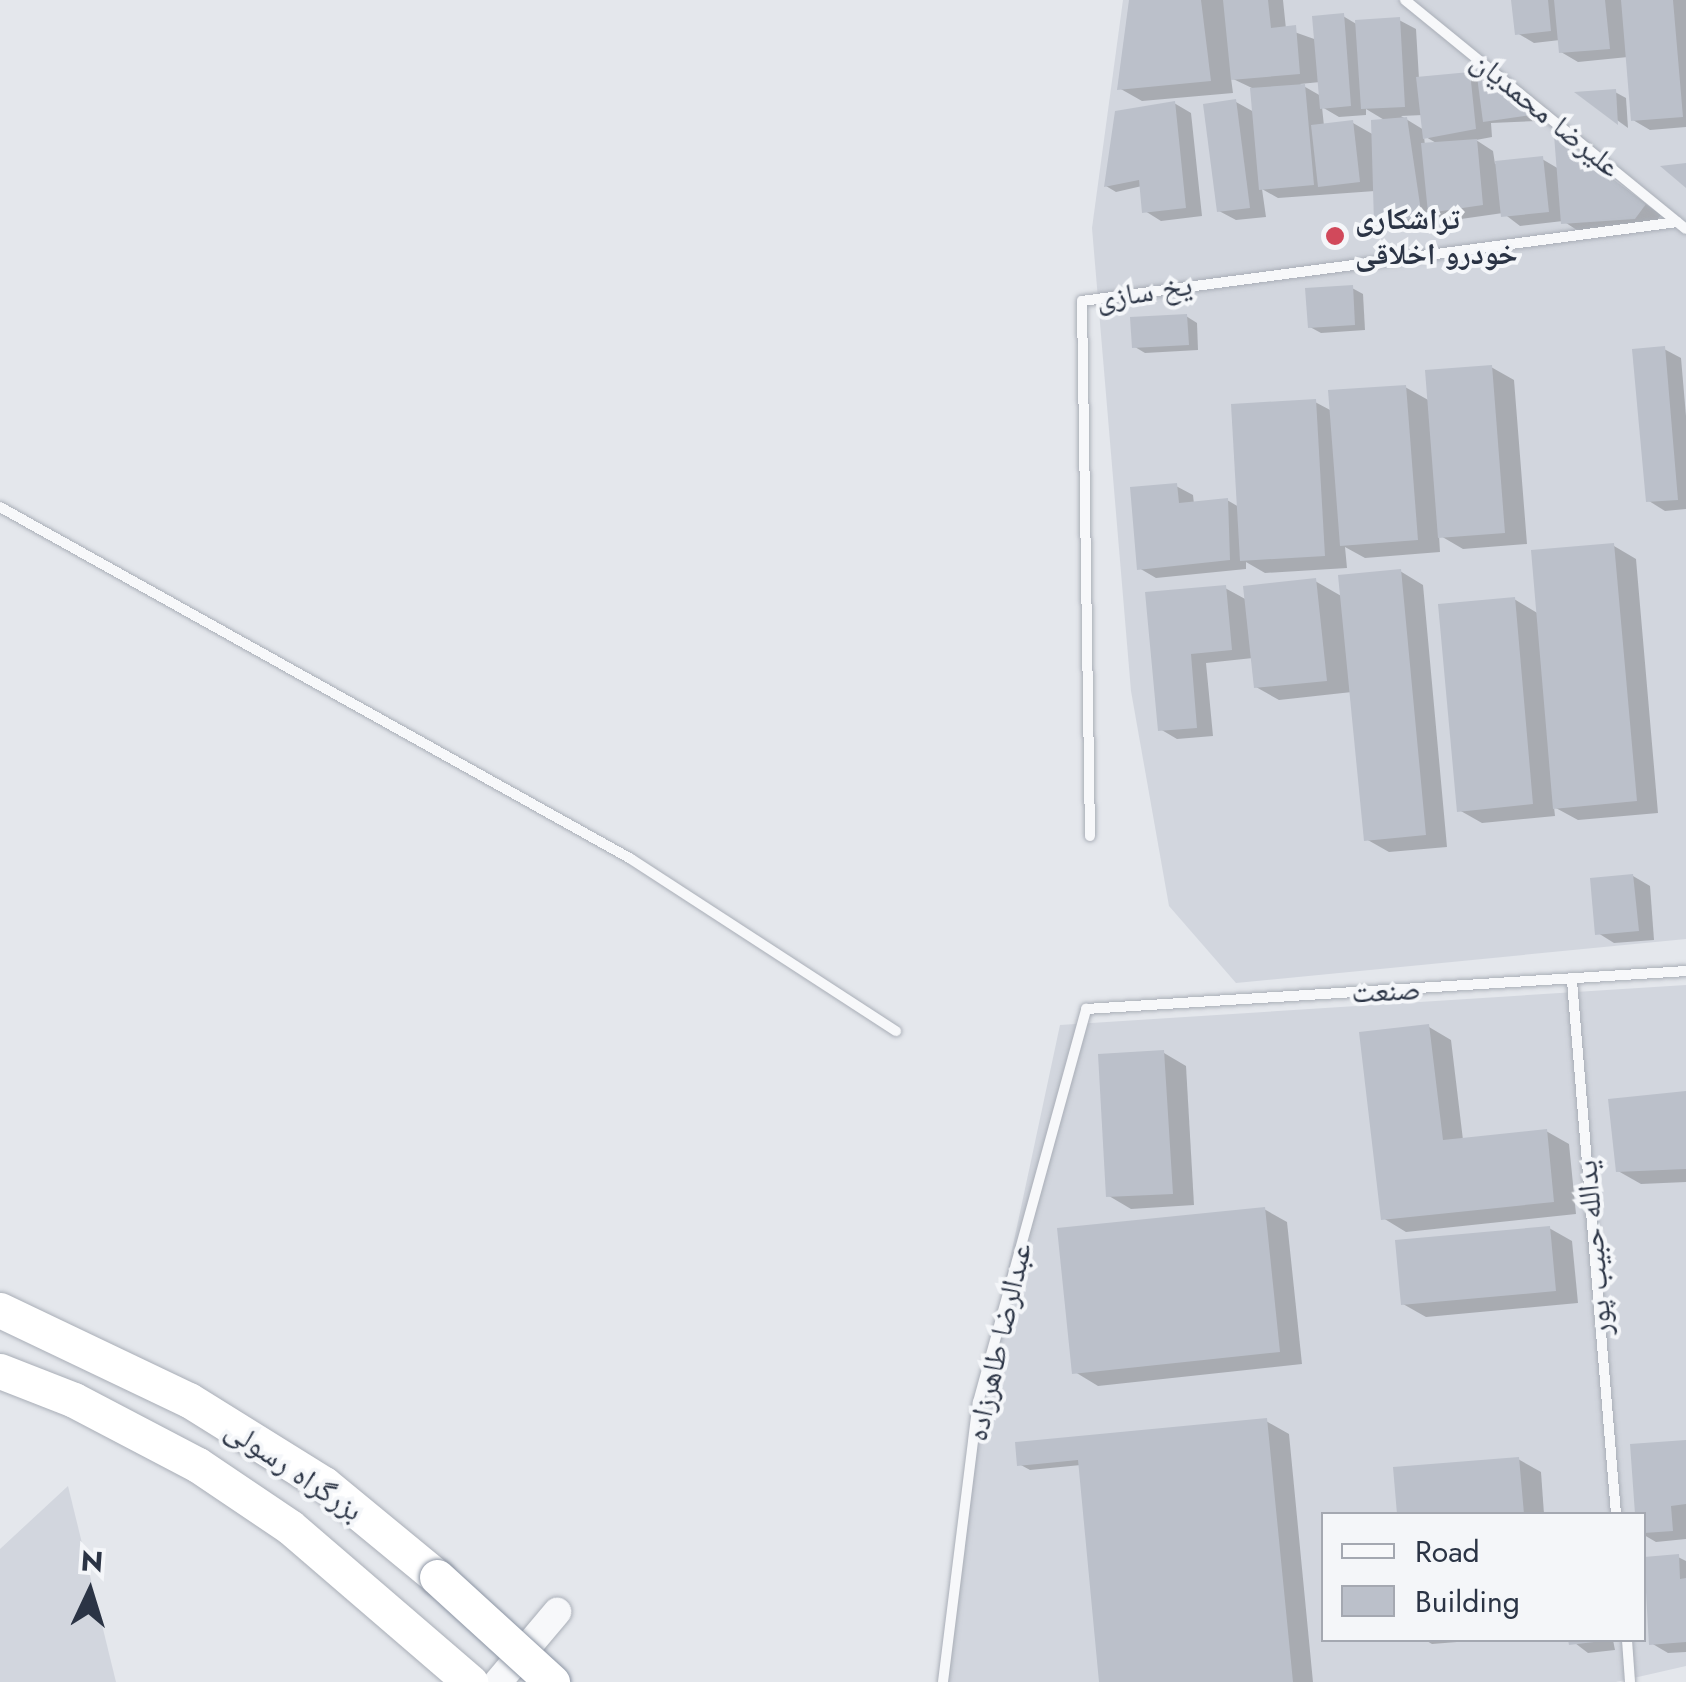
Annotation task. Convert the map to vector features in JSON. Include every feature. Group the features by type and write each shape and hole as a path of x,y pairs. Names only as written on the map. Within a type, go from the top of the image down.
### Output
{"highway":[{"name":"بزرگراه رسولی","path":"0,1310 189,1400 324,1484 437,1577 552,1682"},
{"name":"بزرگراه رسولی","path":"0,1371 198,1465 290,1527 470,1682"}],"street":[{"path":"498,1682 557,1612"}],"lane":[{"name":"علیرضا محمدیان","path":"1405,0 1682,225"},
{"name":"یخ سازی","path":"1090,836 1082,301 1682,225"},
{"path":"0,507 631,860 896,1030"},
{"name":"صنعت","path":"1086,1009 1686,970"},
{"name":"یدالله حبیب پور","path":"1572,980 1616,1512"},
{"name":"عبدالرضا طاهرزاده","path":"943,1682 978,1402 1086,1009"},
{"path":"1627,1642 1630,1682"}],"shaded area":[{"path":"1123,0 1686,0 1686,939 1236,983 1169,906 1131,691 1092,228"},
{"path":"1686,985 1686,1666 1616,1682 944,1682 982,1390 1060,1025"},
{"path":"68,1486 116,1682 0,1682 0,1549"}],"building":[{"path":"1129,0 1201,0 1211,81 1117,90"},
{"path":"1223,0 1268,0 1271,28 1296,25 1300,74 1231,80"},
{"path":"1511,0 1548,0 1551,31 1515,35"},
{"path":"1554,0 1605,0 1610,49 1559,53"},
{"path":"1621,0 1673,0 1683,117 1631,121"},
{"path":"1344,13 1351,106 1320,109 1312,16"},
{"path":"1400,17 1405,107 1361,109 1355,20"},
{"path":"1476,69 1531,115 1483,122"},
{"path":"1470,72 1476,129 1423,139 1416,77"},
{"path":"1305,84 1314,185 1259,190 1250,88"},
{"path":"1616,89 1618,125 1574,92"},
{"path":"1236,99 1250,208 1217,212 1203,104"},
{"path":"1175,101 1186,208 1142,213 1139,180 1104,187 1115,111"},
{"path":"1407,117 1422,218 1374,223 1371,120"},
{"path":"1353,120 1360,182 1318,187 1311,125"},
{"path":"1554,135 1646,204 1635,219 1561,224"},
{"path":"1477,139 1483,205 1428,213 1421,143"},
{"path":"1543,156 1549,212 1501,217 1495,161"},
{"path":"1686,163 1686,188 1660,166"},
{"path":"1353,285 1355,325 1308,328 1305,288"},
{"path":"1187,314 1189,345 1132,348 1130,317"},
{"path":"1665,346 1678,500 1646,502 1632,349"},
{"path":"1492,365 1505,533 1438,538 1425,370"},
{"path":"1406,385 1418,540 1340,546 1328,390"},
{"path":"1316,399 1325,556 1240,561 1231,404"},
{"path":"1177,483 1179,503 1228,498 1230,560 1137,570 1130,487"},
{"path":"1614,543 1637,801 1553,809 1531,550"},
{"path":"1401,569 1426,835 1364,841 1338,575"},
{"path":"1316,578 1327,681 1254,688 1243,586"},
{"path":"1226,585 1232,650 1191,654 1197,728 1158,731 1145,592"},
{"path":"1515,597 1533,804 1457,812 1438,604"},
{"path":"1633,874 1639,931 1595,935 1590,878"},
{"path":"1429,1024 1443,1140 1547,1129 1554,1202 1381,1220 1359,1032"},
{"path":"1164,1050 1173,1194 1106,1197 1098,1054"},
{"path":"1686,1091 1686,1169 1616,1172 1608,1099"},
{"path":"1265,1207 1280,1352 1072,1374 1057,1228"},
{"path":"1550,1226 1556,1291 1401,1305 1395,1240"},
{"path":"1267,1418 1293,1682 1099,1682 1078,1460 1017,1466 1015,1442"},
{"path":"1686,1440 1686,1504 1671,1506 1673,1531 1646,1533 1646,1512 1635,1512 1630,1444"},
{"path":"1519,1457 1524,1512 1397,1512 1393,1467"},
{"path":"1679,1554 1680,1579 1686,1578 1686,1642 1649,1645 1646,1557"}],"place":[{"name":"تراشکاری خودرو اخلاقی","path":"1335,236"}]}
